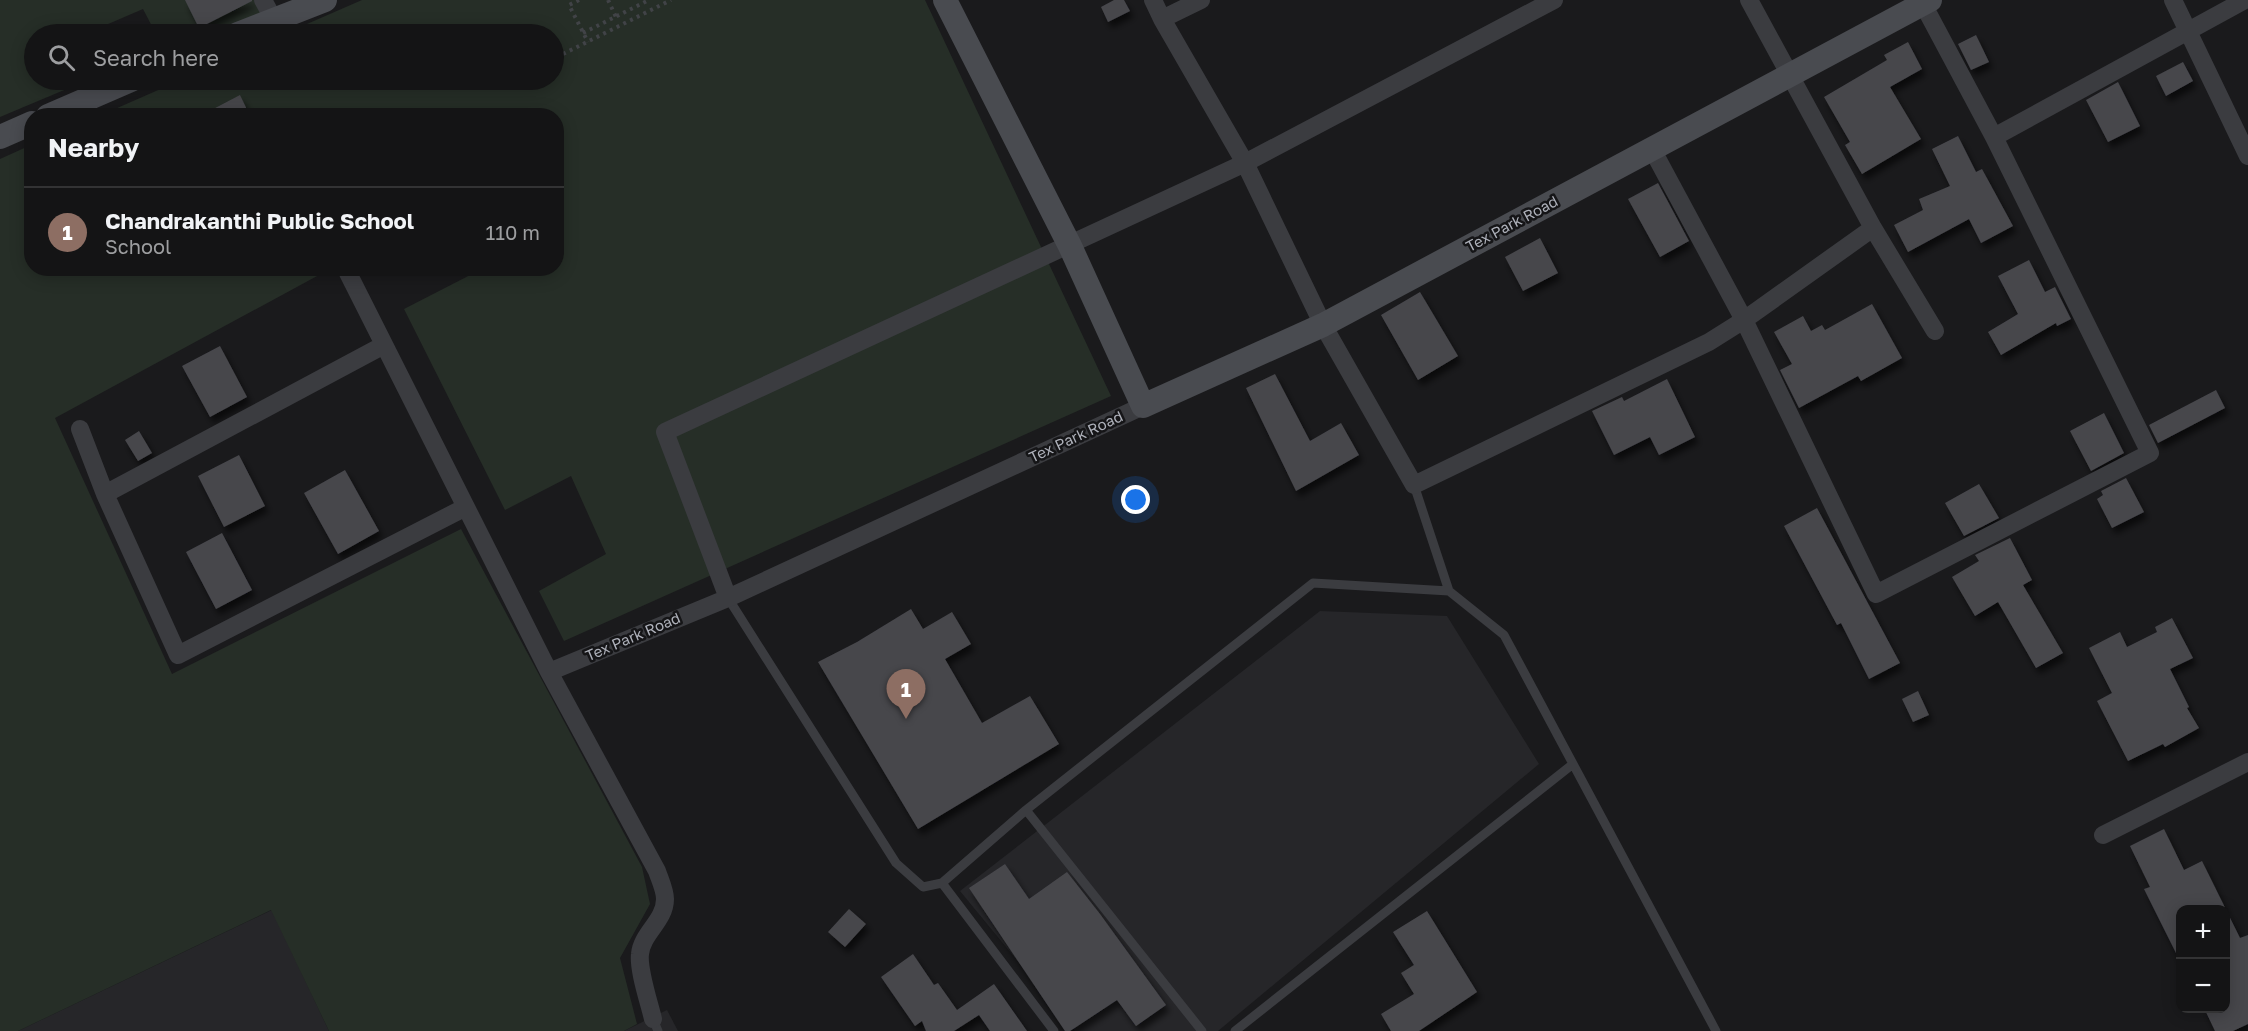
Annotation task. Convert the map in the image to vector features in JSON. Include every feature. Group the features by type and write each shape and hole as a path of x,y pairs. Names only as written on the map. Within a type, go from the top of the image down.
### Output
{"street":[{"path":"250,24 268,10 325,0"},
{"path":"945,0 1070,246 1143,406"},
{"path":"1153,0 1245,163 1323,325 1414,485 1709,342 1744,320 1873,228"},
{"path":"1162,19 1201,0"},
{"path":"728,598 665,432 1245,163 1554,0"},
{"path":"1749,0 1873,228 1935,330"},
{"path":"2173,0 2248,156"},
{"path":"1994,137 2245,0"},
{"path":"1652,149 1744,320 1876,594 2150,453 1927,2"},
{"name":"Tex Park Road","path":"549,672 728,598 1323,325 1927,2"},
{"path":"66,108 108,90"},
{"path":"0,137 24,126"},
{"path":"350,276 549,672 657,871 665,899 663,911 641,945 639,957 656,1025"},
{"path":"105,494 384,345"},
{"path":"80,429 105,494 178,655 466,507"},
{"path":"2103,835 2248,762"}],"lane":[{"path":"1414,485 1449,591 1504,635 1716,1031"},
{"path":"728,598 896,863 923,887 942,882 1026,810 1312,584 1449,591"},
{"path":"1235,1031 1573,764"},
{"path":"1026,810 1202,1031"},
{"path":"942,882 1054,1031"}],"path":[{"path":"579,0 569,5 588,42"},
{"path":"608,0 616,16"},
{"path":"583,33 649,0"},
{"path":"564,54 671,0"}],"shaded area":[{"path":"0,0 254,0 261,13 233,24 151,24 143,9 108,24 24,24 24,90 64,90 0,117"},
{"path":"362,0 925,0 1111,396 564,641 539,591 606,554 571,476 505,510 404,309 468,276 564,276 564,108 117,108 158,90 564,90 564,24 307,24"},
{"path":"24,148 24,276 317,276 55,418 172,674 461,529 642,867 650,904 620,958 637,1024 624,1031 329,1031 271,910 18,1031 0,1031 0,159"},
{"path":"1320,611 1447,616 1539,764 1218,1031 1075,1031 960,891"},
{"path":"272,910 329,1031 18,1031"},
{"path":"667,1010 678,1031 624,1031"}],"building":[{"path":"185,0 252,0 207,24 197,24"},
{"path":"1114,0 1124,0 1130,11 1108,22 1101,7"},
{"path":"1976,35 1989,62 1971,70 1958,44"},
{"path":"1908,42 1922,69 1890,87 1921,139 1862,174 1845,145 1850,142 1824,97 1887,60 1884,55"},
{"path":"2183,62 2193,81 2166,96 2156,76"},
{"path":"2118,82 2140,126 2108,142 2086,100"},
{"path":"240,95 246,108 215,108"},
{"path":"1958,136 1976,172 1982,169 2013,226 1981,243 1969,219 1908,252 1894,225 1923,210 1919,199 1950,186 1932,149"},
{"path":"1658,183 1689,241 1660,257 1628,199"},
{"path":"1540,238 1558,273 1523,291 1505,257"},
{"path":"2029,260 2045,292 2055,287 2071,319 2057,326 2056,323 2001,355 1988,332 2018,314 1998,276"},
{"path":"1420,292 1458,356 1418,380 1381,315"},
{"path":"1872,304 1902,358 1861,381 1858,376 1799,408 1780,370 1792,364 1774,332 1803,316 1811,331 1822,325 1825,330"},
{"path":"220,346 247,397 210,417 182,366"},
{"path":"1275,374 1310,441 1341,423 1359,455 1296,491 1246,388"},
{"path":"1667,379 1695,437 1659,455 1650,437 1614,455 1592,411 1622,397 1624,401"},
{"path":"2216,390 2225,408 2158,443 2149,425"},
{"path":"2104,413 2124,453 2091,471 2070,431"},
{"path":"139,431 152,453 138,461 125,440"},
{"path":"239,455 265,506 224,527 198,476"},
{"path":"345,470 379,531 338,554 304,493"},
{"path":"2126,478 2144,512 2112,528 2097,499 2103,495 2101,491"},
{"path":"1979,484 1999,518 1964,536 1945,503"},
{"path":"1817,508 1900,663 1869,679 1841,623 1837,625 1784,526"},
{"path":"222,533 252,590 216,609 186,552"},
{"path":"2010,538 2032,580 2023,585 2063,653 2036,668 1998,602 1975,616 1952,577 1979,561 1975,555"},
{"path":"911,609 923,629 952,612 971,644 945,659 982,723 1030,696 1059,744 918,829 818,662 857,642"},
{"path":"2172,618 2193,658 2170,669 2189,707 2187,708 2199,728 2165,747 2163,744 2128,761 2097,701 2112,693 2089,648 2120,632 2127,647 2157,632 2155,627"},
{"path":"1918,691 1929,715 1913,722 1902,699"},
{"path":"2164,829 2184,870 2202,861 2224,905 2176,905 2176,953 2144,889 2150,887 2130,846"},
{"path":"1005,864 1029,899 1067,872 1166,1005 1136,1026 1117,1000 1070,1031 1065,1031 969,888"},
{"path":"849,909 866,924 845,947 828,932"},
{"path":"1427,911 1477,992 1419,1031 1391,1031 1381,1014 1414,994 1401,973 1414,965 1393,932"},
{"path":"2230,918 2240,938 2248,935 2248,1024 2233,1031 2215,1031 2206,1013 2230,1013"},
{"path":"913,954 934,985 938,983 957,1010 994,984 1027,1031 990,1031 979,1015 954,1031 926,1031 922,1021 915,1026 881,977"}],"place":[{"name":"Chandrakanthi Public School","path":"906,719"}]}
